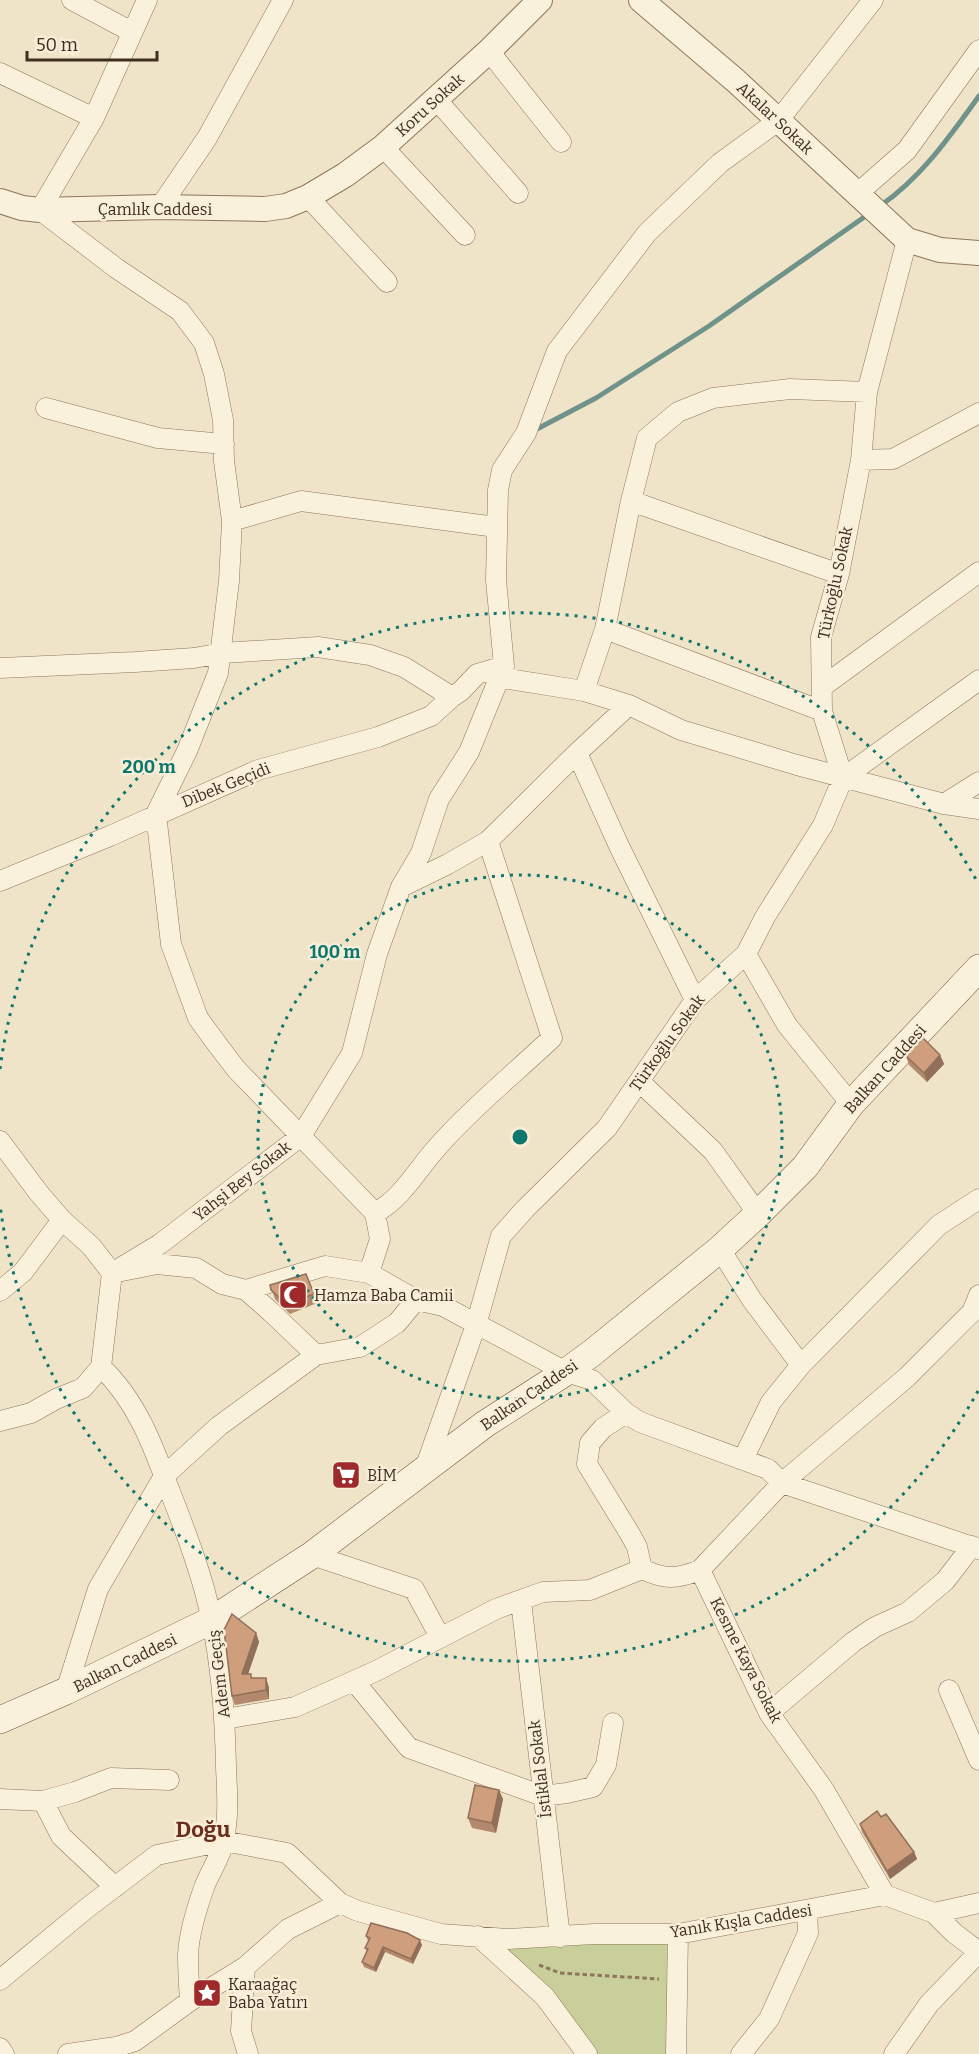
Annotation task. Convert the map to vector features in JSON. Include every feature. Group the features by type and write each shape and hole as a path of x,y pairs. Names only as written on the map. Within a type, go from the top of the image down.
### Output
{"main road":[{"name":"Balkan Caddesi","path":"0,1720 66,1691 212,1620 312,1555 485,1424 566,1372 720,1249 758,1214 805,1167 851,1104 979,968"}],"street":[{"path":"72,0 132,32"},
{"path":"147,0 94,118 40,210 116,268 180,311 204,343 219,396 232,521 229,581 218,673 187,751 156,814 171,944 198,1018 236,1070 375,1213 380,1239 369,1273"},
{"path":"160,207 207,138 283,0"},
{"name":"Koru Sokak","path":"308,197 383,147 489,51 540,0"},
{"name":"Akalar Sokak","path":"641,0 727,74 907,240"},
{"path":"873,0 778,121 720,163 647,233 557,351 526,433 502,470 498,490 496,580 504,666 502,678 584,691 628,705 681,730 843,778 944,804 979,809"},
{"path":"859,196 907,150 979,50"},
{"path":"489,51 561,142"},
{"path":"0,73 94,118"},
{"path":"436,99 518,194"},
{"path":"383,147 465,235"},
{"path":"308,197 387,282"},
{"name":"Çamlık Caddesi","path":"1,206 40,210 160,207 265,209 286,206 308,197"},
{"path":"907,240 940,250 979,253"},
{"name":"Türkoğlu Sokak","path":"424,1471 476,1325 501,1236 607,1128 695,1000 746,954 765,917 823,825 843,778 822,711 821,637 839,574 861,460 867,392 907,240"},
{"path":"584,691 605,629 631,501 647,438 678,412 713,398 790,389 867,392"},
{"path":"46,408 158,438 224,444"},
{"path":"861,460 893,459 979,413"},
{"path":"232,521 301,501 496,527"},
{"path":"631,501 839,574"},
{"path":"822,687 979,572"},
{"path":"605,629 822,711"},
{"path":"0,668 135,662 194,658 222,653 318,647 370,655 404,667 452,697"},
{"name":"Dibek Geçidi","path":"0,881 31,870 258,770 378,737 431,716 477,674 504,666"},
{"name":"Yahşi Bey Sokak","path":"112,1273 160,1244 301,1136 352,1053 377,954 401,887 421,853 439,799 469,752 504,666"},
{"path":"843,778 979,680"},
{"path":"401,887 488,841 628,705"},
{"path":"577,753 619,846 695,1000"},
{"path":"944,804 979,782"},
{"path":"375,1213 406,1188 440,1143 552,1038 488,841"},
{"path":"746,954 787,1025 851,1104"},
{"path":"640,1082 713,1151 758,1214"},
{"path":"0,1141 38,1192 62,1220 91,1246 112,1273 101,1367 83,1388 31,1413 0,1420"},
{"path":"743,1459 771,1402 801,1365 939,1226 979,1199"},
{"path":"0,1291 23,1272 62,1220"},
{"path":"720,1249 752,1300 801,1365"},
{"path":"112,1273 157,1264 196,1268 222,1284 246,1290 315,1355"},
{"path":"246,1290 325,1266 369,1273 416,1300 443,1306 566,1372 592,1380 626,1413 640,1422 768,1469 782,1483 975,1548 945,1581 908,1612 875,1627 853,1642 769,1713"},
{"path":"225,1719 295,1707 354,1681 496,1609 543,1592 590,1590 642,1569 659,1577 682,1577 700,1570 782,1483 907,1377 972,1312 979,1295"},
{"path":"66,1691 98,1589 164,1476 219,1426 315,1355 360,1347 398,1323 416,1300"},
{"name":"Adem Geçiş","path":"101,1367 113,1378 141,1421 181,1519 212,1620 225,1719 227,1810 224,1841 205,1885 194,1919 188,1954 190,2001"},
{"path":"626,1413 603,1428 590,1443 587,1464 637,1547 642,1569"},
{"path":"312,1555 414,1589 440,1637"},
{"name":"Kesme Kaya Sokak","path":"700,1570 769,1713 825,1790 885,1895"},
{"name":"İstiklal Sokak","path":"521,1600 560,1937"},
{"path":"354,1681 409,1748 543,1796 593,1787 606,1765 614,1723"},
{"path":"949,1690 979,1760"},
{"path":"0,1799 43,1801 111,1778 169,1780"},
{"path":"43,1801 61,1836 115,1887"},
{"path":"0,1980 157,1855 224,1841 287,1853 340,1903 288,1929 245,1967 190,2001 133,2048 116,2047 68,2054"},
{"path":"885,1895 934,1913 954,1933 979,1952 929,2004 894,2054"},
{"name":"Yanık Kışla Caddesi","path":"340,1903 358,1911 441,1934 507,1939 594,1934 678,1934 885,1895"},
{"path":"934,1913 979,1903"},
{"path":"741,2054 769,2019 808,1933 807,1911"},
{"path":"676,2054 678,1934"},
{"path":"478,1936 545,1997 587,2054"},
{"path":"245,1967 241,2031 248,2054"},
{"path":"0,2048 4,2054"}],"path":[{"path":"530,1962 560,1973 667,1980"}],"green space":[{"path":"667,1933 667,2054 596,2054 509,1957 507,1939"}],"building":[{"path":"923,1038 940,1055 924,1073 906,1056"},
{"name":"Hamza Baba Camii","path":"306,1274 314,1294 287,1304 271,1290 270,1285"},
{"path":"232,1614 256,1633 242,1674 251,1674 251,1678 266,1678 266,1690 232,1696 224,1630"},
{"path":"475,1785 499,1790 492,1823 468,1818"},
{"path":"877,1811 881,1817 886,1814 914,1852 887,1871 860,1824"},
{"path":"371,1923 407,1933 420,1940 411,1959 383,1947 374,1968 362,1962 368,1949 365,1948 370,1938 366,1936"}],"waterway":[{"path":"880,206 922,169 979,96"},
{"path":"537,429 596,398 709,326 870,213"}],"place":[{"name":"Hamza Baba Camii","path":"293,1295"},
{"name":"BİM","path":"346,1475"},
{"name":"Karaağaç Baba Yatırı","path":"207,1993"}],"district":[{"name":"Doğu","path":"203,1829"}]}
